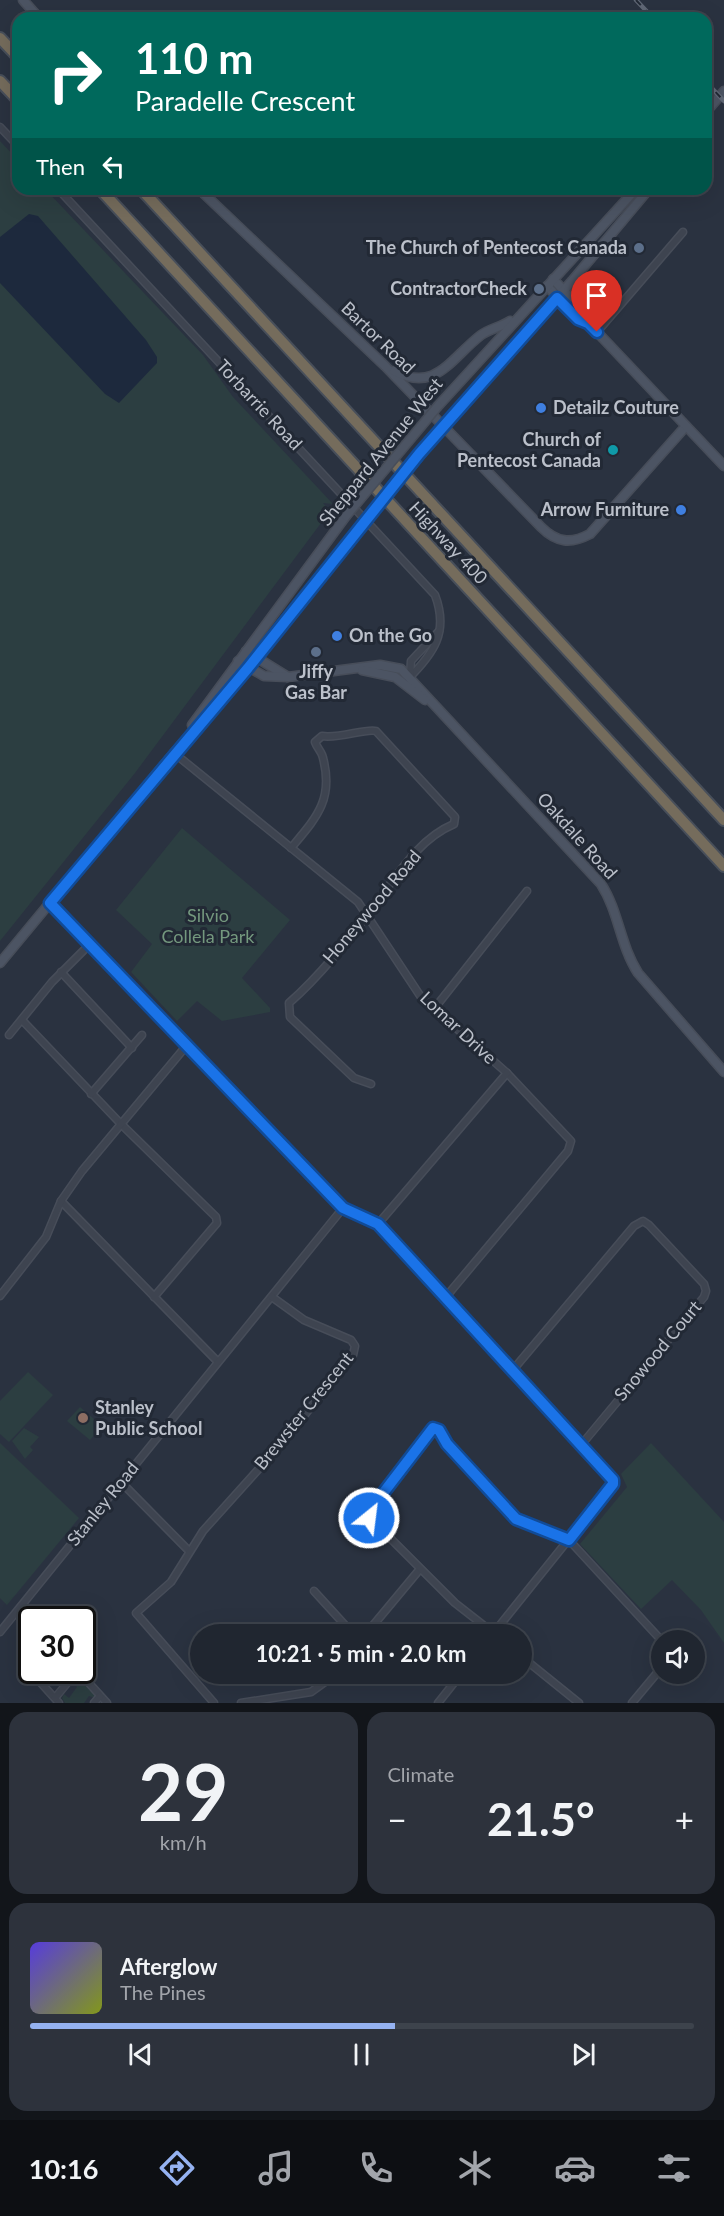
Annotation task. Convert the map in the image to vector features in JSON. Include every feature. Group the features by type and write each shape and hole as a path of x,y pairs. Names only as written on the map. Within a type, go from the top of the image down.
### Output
{"highway":[{"path":"0,38 12,51"},
{"path":"0,81 12,94"},
{"name":"Highway 400","path":"106,195 724,866"},
{"name":"Highway 400","path":"147,195 724,820"}],"main road":[{"path":"23,0 34,12"},
{"path":"712,105 724,91"},
{"name":"Bartor Road","path":"205,195 386,366 541,528 557,539 567,542 578,541 598,527 686,426"},
{"name":"Sheppard Avenue West","path":"174,753 238,661 346,516 438,406 631,195"},
{"name":"Sheppard Avenue West","path":"0,963 174,753 258,656 450,418 565,289 644,195"},
{"path":"550,283 565,289 584,312 588,323"},
{"path":"550,283 557,298 578,319 588,323 597,332 724,466"},
{"path":"386,366 405,376 427,379 482,334 518,316"},
{"path":"246,651 258,656 288,677"},
{"name":"Oakdale Road","path":"238,661 264,676 288,677 356,668 407,680 601,884 612,904 627,956 638,974 724,1072"}],"street":[{"path":"0,127 12,140"},
{"name":"Torbarrie Road","path":"64,195 435,595 442,612 440,629"},
{"path":"597,332 670,244 683,232"},
{"path":"407,680 435,648 440,629"},
{"path":"407,680 411,661 440,629"},
{"name":"Honeywood Road","path":"291,848 319,815 323,806 326,772 316,740 322,736 331,738 360,734 371,729 376,730 455,817 454,825 440,831 411,856 366,916 300,994 289,1003 290,1017 354,1078 371,1084"},
{"name":"Lomar Drive","path":"174,753 358,902 422,997 507,1073 567,1135 571,1145 445,1298"},
{"path":"434,1009 527,891"},
{"path":"50,903 343,1208 378,1224 613,1480 613,1484 502,1624"},
{"path":"9,1035 61,972 89,945"},
{"path":"61,972 132,1048"},
{"path":"22,1020 91,1094 216,1217 217,1222 211,1230 154,1297"},
{"path":"91,1094 142,1035"},
{"path":"0,1296 46,1237 61,1201 120,1123 187,1045"},
{"path":"378,1224 507,1073"},
{"path":"61,1201 217,1361"},
{"name":"Stanley Road","path":"0,1632 343,1208"},
{"name":"Snowood Court","path":"512,1371 634,1226 643,1221 649,1225 704,1284 706,1291 704,1297 582,1444"},
{"name":"Brewster Crescent","path":"189,1551 353,1355 355,1346 351,1340 304,1320 272,1297"},
{"path":"481,1624 455,1603 368,1514 433,1428 439,1430 447,1444 516,1519 569,1540 652,1630"},
{"path":"121,1482 189,1551 171,1582 136,1613 214,1703"},
{"path":"374,1624 420,1569"},
{"path":"314,1591 344,1624"},
{"path":"532,1664 579,1703"},
{"path":"632,1703 651,1680"},
{"path":"42,1684 57,1701 68,1684"},
{"path":"89,1684 107,1703"},
{"path":"241,1703 311,1692 325,1684"},
{"path":"438,1703 453,1684"},
{"path":"94,1703 100,1695"}],"green space":[{"path":"0,141 12,154 12,195 51,195 203,355 233,397 333,504 323,503 330,511 135,773 0,941"},
{"name":"Silvio Collela Park","path":"182,828 290,920 242,978 270,1008 270,1012 222,1021 197,1001 177,1021 131,972 152,944 116,910"},
{"path":"28,1372 53,1395 9,1442 0,1434 0,1401"},
{"path":"80,1407 102,1426 90,1440 67,1421"},
{"path":"24,1428 39,1437 30,1447 33,1450 25,1459 12,1441"},
{"path":"0,1443 79,1518 7,1605 0,1598"},
{"path":"651,1443 724,1522 724,1643 701,1610 672,1580 641,1609 580,1544 627,1487 621,1474"},
{"path":"74,1684 83,1684 95,1698 89,1696 84,1703 65,1703 62,1698 64,1694 69,1698 77,1687"}],"water":[{"path":"29,214 38,216 146,340 157,357 157,363 119,403 105,394 0,283 0,237"}],"railway":[{"path":"636,0 647,12"},
{"path":"712,88 724,101"}],"place":[{"name":"The Church of Pentecost Canada","path":"639,248"},
{"name":"ContractorCheck","path":"539,289"},
{"name":"Detailz Couture","path":"541,408"},
{"name":"Church of Pentecost Canada","path":"613,450"},
{"name":"Arrow Furniture","path":"681,510"},
{"name":"On the Go","path":"337,636"},
{"name":"Jiffy Gas Bar","path":"316,652"},
{"name":"Stanley Public School","path":"83,1418"}],"route":[{"path":"369,1518 368,1514 374,1505 426,1440 428,1431 433,1428 439,1430 447,1444 516,1519 569,1540 613,1484 613,1480 378,1224 343,1208 50,903 320,581 419,454 557,298 578,319 588,323 597,332"}]}
